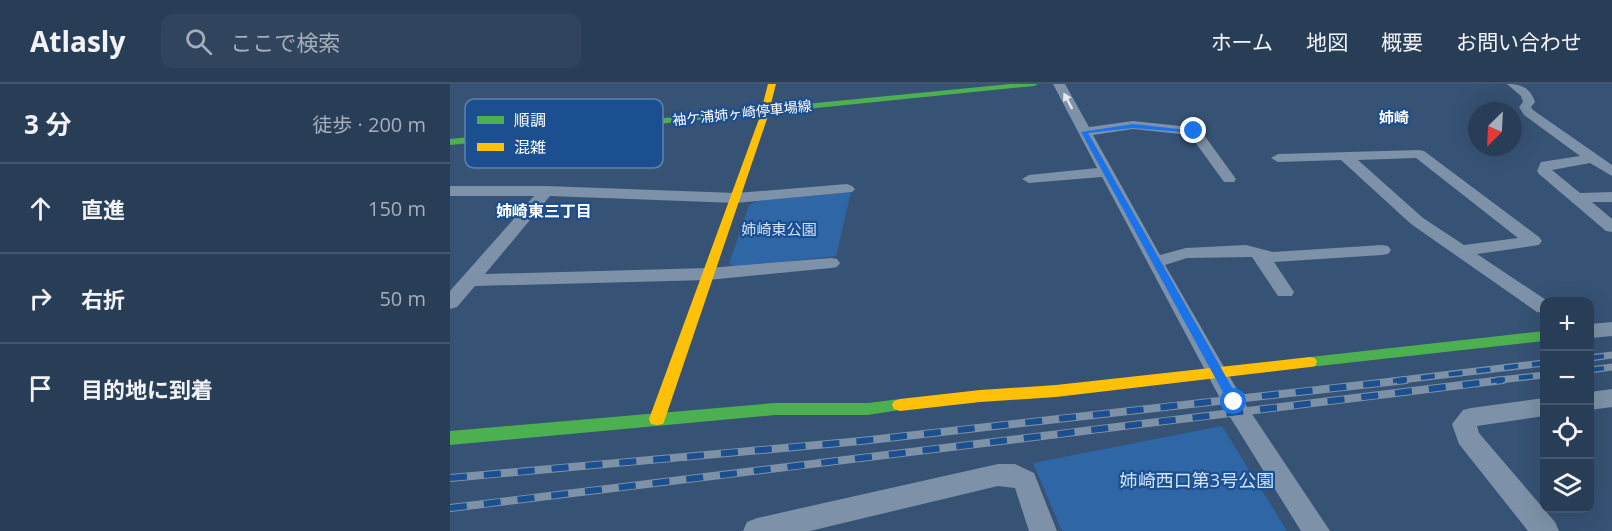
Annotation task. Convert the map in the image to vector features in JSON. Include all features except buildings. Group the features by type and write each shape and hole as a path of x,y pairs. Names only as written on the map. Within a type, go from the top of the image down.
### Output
{"street":[{"path":"657,419 736,198 766,110 772,84"},
{"name":"袖ケ浦姉ヶ崎停車場線","path":"663,120 1034,84"},
{"path":"1059,84 1216,373 1316,531"},
{"path":"1513,84 1526,94 1529,102 1525,107 1528,112 1612,171"},
{"path":"1084,132 1133,126 1194,131 1229,179"},
{"name":"袖ケ浦姉ヶ崎停車場線","path":"450,142 465,140"},
{"path":"1286,155 1419,154 1533,241 1459,251"},
{"path":"1345,156 1417,221 1540,304"},
{"path":"1593,158 1546,165 1544,171 1612,227"},
{"path":"1029,179 1107,172"},
{"path":"450,191 546,191 736,198 847,189"},
{"path":"450,303 546,191"},
{"path":"1577,198 1612,198"},
{"path":"1155,262 1186,253 1246,250 1273,258 1382,250"},
{"path":"1258,253 1285,292"},
{"path":"471,280 708,274 831,263"},
{"path":"1594,331 1612,329"},
{"path":"450,438 775,409 868,409 1540,337"},
{"path":"1594,400 1612,398"},
{"path":"1540,408 1471,417 1464,424 1468,437 1545,531"},
{"path":"757,531 998,475 1015,475 1025,481 1043,531"}],"green space":[{"name":"姉崎東公園","path":"851,192 836,256 737,267 729,264 749,205 757,201"},
{"name":"姉崎西口第3号公園","path":"1222,426 1287,531 1062,531 1033,463"}],"railway":[{"path":"1594,357 1612,355"},
{"path":"1393,381 1540,363"},
{"path":"1594,369 1612,367"},
{"path":"1491,381 1540,375"},
{"path":"450,478 861,441 1406,380"},
{"path":"450,508 1503,380"}],"traffic: fast":[{"path":"663,121 1034,84"},
{"path":"450,142 465,141"},
{"path":"1310,362 1540,336"},
{"path":"450,438 775,409 868,409 900,405"}],"traffic: slow":[{"path":"657,419 763,119 772,84"},
{"path":"900,405 980,396 1056,391 1310,362"}],"district":[{"name":"姉崎","path":"1394,118"},
{"name":"姉崎東三丁目","path":"544,211"}],"route":[{"path":"1194,131 1133,126 1084,132 1234,402"}]}
